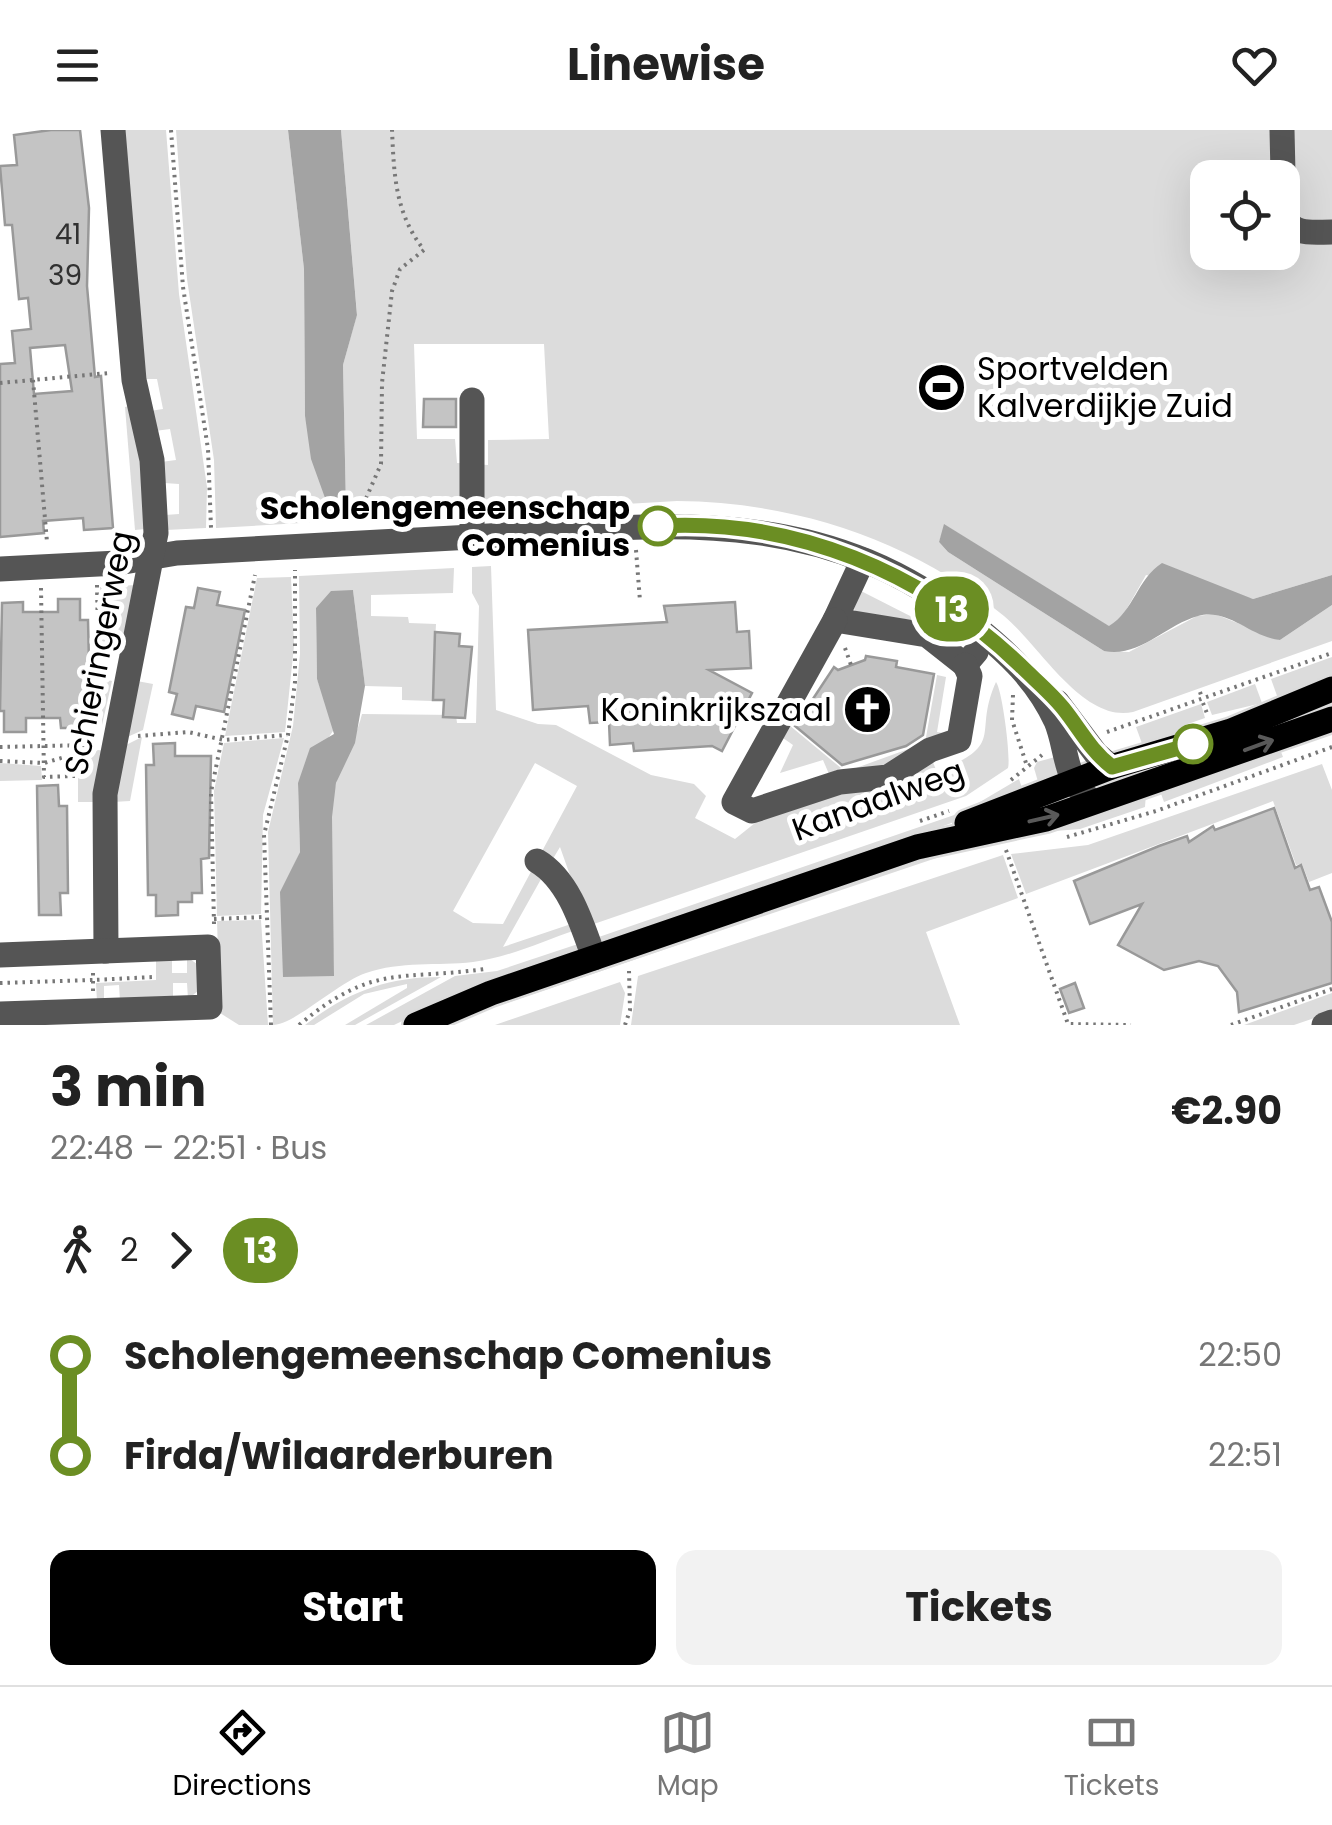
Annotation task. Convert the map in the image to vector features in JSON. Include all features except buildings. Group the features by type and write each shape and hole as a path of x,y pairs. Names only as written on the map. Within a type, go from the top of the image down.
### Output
{"main road":[{"name":"Kanaalweg","path":"416,1025 458,1005 594,958 918,834 1112,767 1231,731 1332,689"},
{"name":"Kanaalweg","path":"918,834 1101,802 1331,721"}],"street":[{"name":"Schieringerweg","path":"100,956 105,794 152,558 154,480 134,380 113,130"},
{"path":"1282,130 1284,217 1290,227 1300,232 1332,232"},
{"path":"472,400 472,537"},
{"path":"0,569 176,553 701,525 768,532 863,560 940,601 988,638 1025,686 1059,703 1074,744 1073,781 1088,798 1101,802"},
{"path":"835,620 927,634 965,665 970,676 960,740 930,750 888,777 840,782 752,811 734,802 835,620 863,560"},
{"path":"965,665 988,638"},
{"path":"1292,705 1311,708 1331,721"},
{"path":"1074,744 1112,767"},
{"path":"536,861 549,868 578,913 594,958"},
{"path":"0,955 100,956 208,947 210,1006 0,1014"},
{"path":"1324,1025 1332,1022"}],"path":[{"path":"170,130 183,287 212,490 210,536"},
{"path":"358,519 382,464 382,383 392,291 400,269 424,250 410,232 396,194 392,130"},
{"path":"0,383 114,373"},
{"path":"33,380 48,547"},
{"path":"622,545 636,547 640,601"},
{"path":"271,1025 264,917 267,816 288,735 298,641 296,572"},
{"path":"214,938 211,792 255,574"},
{"path":"88,585 97,583 99,698"},
{"path":"27,588 56,587"},
{"path":"41,594 44,777 75,776"},
{"name":"Kanaalweg","path":"1004,786 1027,766 1074,744 1332,652"},
{"path":"1025,686 1012,720 1027,766"},
{"path":"1203,702 1210,720"},
{"path":"126,742 153,732 188,732 222,739 288,735"},
{"path":"0,747 96,745 75,756 44,763 0,761"},
{"path":"12,746 12,763"},
{"path":"1062,838 1156,811 1332,746"},
{"name":"Kanaalweg","path":"918,834 956,809"},
{"path":"1004,846 1068,1024 1131,1025"},
{"path":"214,919 264,917"},
{"path":"94,1001 93,980 100,956"},
{"path":"0,983 153,977 153,959"},
{"path":"299,1025 345,992 370,981 412,972 492,968"},
{"path":"625,1025 630,1010 629,969"},
{"path":"1231,1025 1332,988"}],"shaded area":[{"path":"122,130 166,130 179,294 207,487 206,528 166,530 165,515 179,514 179,484 164,483 161,462 176,460 170,429 155,431 150,411 163,409 157,379 143,379"},
{"name":"Sportvelden Kalverdijkje Zuid","path":"176,130 288,130 304,269 305,416 329,509 346,507 343,365 357,314 341,130 1332,130 1332,575 1253,599 1146,575 1121,619 1110,627 945,525 939,542 948,552 1104,651 1129,652 1197,616 1215,614 1280,640 1332,605 1332,641 1133,712 1097,706 1080,694 1004,616 931,566 851,530 809,518 721,503 677,501 216,528 214,460 187,279","holes":["414,344 544,344 549,439 488,440 488,465 457,463 455,439 417,439"]},
{"path":"288,130 341,130 357,315 343,365 346,508 329,509 311,459 305,416 304,269"},
{"path":"129,406 140,450 146,529 135,530 125,407"},
{"path":"944,524 1109,626 1162,563 1253,599 1332,575 1332,605 1280,640 1230,619 1209,615 1186,620 1129,650 1104,651 948,552 939,542"},
{"path":"491,566 496,710 538,724 556,725 651,775 694,784 706,796 695,818 735,839 760,819 932,760 937,772 959,762 981,745 996,682 1005,724 1008,768 966,796 588,926 560,847 551,862 540,855 577,786 535,763 453,911 473,923 503,924 534,866 545,872 503,947 574,923 576,930 486,960 406,965 366,973 292,1018 273,1025 268,832 293,726 300,654 299,576 454,568 453,593 371,595 371,616 408,617 409,623 436,624 432,701 402,700 402,687 365,686 353,590 316,608 317,679 335,728 298,783 300,852 293,867 334,975 330,833 340,770 362,714 456,715 457,723 476,723 479,606 472,593 472,567"},
{"path":"291,577 294,646 285,732 225,736 257,578"},
{"path":"136,585 127,636 112,634 103,679 112,681 102,725 100,587"},
{"path":"353,590 365,686 355,743 336,783 332,817 334,976 283,977 280,892 300,852 298,783 310,748 334,734 317,679 316,608 331,591"},
{"path":"861,591 920,621 857,613 854,609"},
{"path":"1332,657 1332,683 1280,704 1271,679"},
{"path":"937,675 946,677 937,732 950,734 893,767 845,772 925,743"},
{"path":"137,681 153,684 143,730 125,738"},
{"path":"1255,684 1262,703 1212,715 1207,702"},
{"path":"1201,704 1205,718 1185,725 1187,733 1144,749 1136,727"},
{"path":"789,725 841,768 829,774 823,760 780,773 793,745 783,738"},
{"path":"142,737 130,801 113,802 124,746"},
{"path":"284,738 263,815 261,914 217,916 214,791 224,743"},
{"path":"1278,744 1283,757 1164,802 1159,788"},
{"path":"98,750 104,751 95,802 78,802 78,763"},
{"path":"1055,757 1058,776 1039,785 1034,768 1037,762"},
{"path":"0,763 41,766 42,780 0,781"},
{"path":"1322,764 1332,790 1332,873 1309,882 1302,864 1296,865 1273,801 1026,894 1011,854 1088,845"},
{"path":"1019,779 1023,791 949,824 598,944 593,939 963,812"},
{"path":"1146,793 1145,807 1080,829 1055,831 1052,823"},
{"path":"1036,833 975,845 441,1025 936,851"},
{"path":"1003,855 1018,898 926,932 960,1025 631,1025 638,976"},
{"path":"261,920 268,1025 239,1025 220,1013 217,921"},
{"path":"581,943 578,951 469,989 394,1025 366,1025 455,976 497,971"},
{"path":"187,957 197,964 198,991 188,999 187,983 173,983 173,999 120,1001 119,985 104,986 104,1002 97,1002 96,983 156,980 156,958 172,958 172,973 187,973"},
{"path":"441,977 355,1025 345,1025 407,988 407,984 364,994 314,1025 305,1025 352,995 385,983"},
{"path":"620,982 625,993 620,1025 495,1025"},
{"path":"1332,993 1332,1012 1294,1025 1244,1025"}],"bus line":[{"name":"13","path":"658,526 729,526 804,540 863,560 912,585 972,623 1017,662 1059,703 1084,740 1112,767 1193,744"}],"place":[{"name":"Sportvelden Kalverdijkje Zuid","path":"942,387"},
{"name":"Scholengemeenschap Comenius","path":"658,526"},
{"name":"Koninkrijkszaal","path":"867,710"}]}
